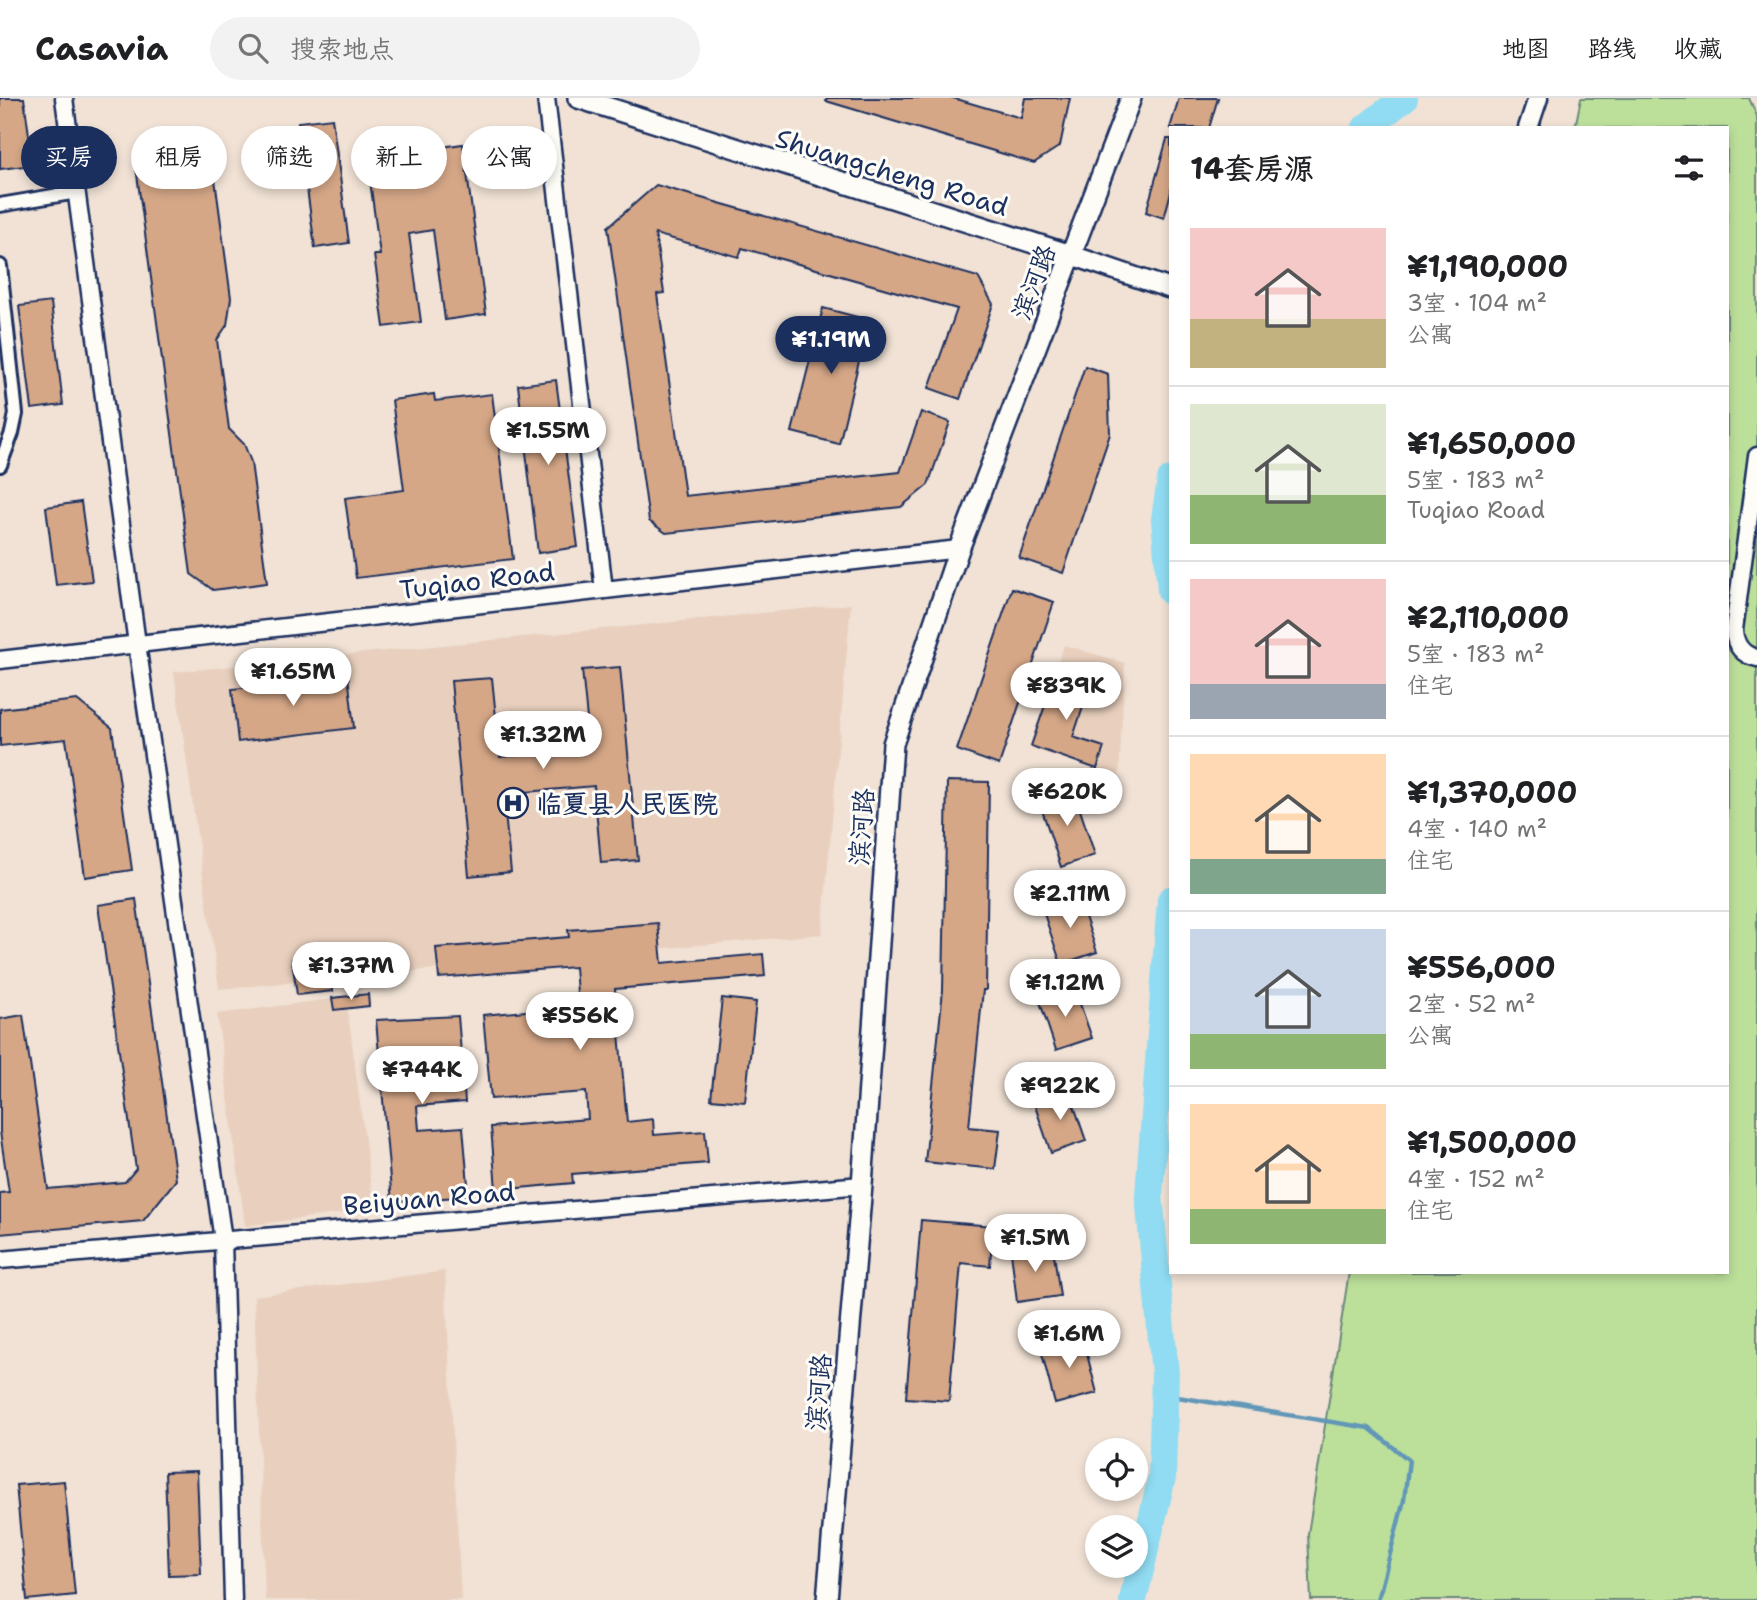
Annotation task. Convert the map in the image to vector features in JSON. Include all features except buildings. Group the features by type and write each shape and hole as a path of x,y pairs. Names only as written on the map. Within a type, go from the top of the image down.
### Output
{"main road":[{"name":"Shuangcheng Road","path":"578,98 1071,255"},
{"name":"滨河路","path":"827,1600 862,1185 893,744 959,549 1131,98"},
{"path":"1529,126 1538,98"},
{"path":"1071,255 1169,288"}],"street":[{"path":"64,98 137,644 223,1240 233,1600"},
{"path":"546,98 604,590"},
{"path":"0,205 77,192"},
{"path":"0,266 16,414 0,465"},
{"path":"1757,456 1734,630 1741,650 1757,658"},
{"name":"Tuqiao Road","path":"0,660 959,549"},
{"name":"Beiyuan Road","path":"0,1260 862,1185"}],"shaded area":[{"name":"临夏县人民医院","path":"851,604 822,934 219,989 174,672"},
{"path":"1064,645 1125,663 1119,776 1029,748"},
{"path":"346,997 374,1209 245,1226 217,1014"},
{"path":"445,1271 461,1600 265,1600 254,1296"}],"green space":[{"path":"1581,98 1749,98 1757,116 1757,1600 1311,1600 1308,1534 1349,1274 1729,1274 1729,126 1575,126"}],"waterway":[{"path":"1369,126 1404,98"},
{"path":"1169,493 1165,519 1169,567"},
{"path":"1133,1600 1162,1477 1165,1374 1149,1195 1169,927"},
{"path":"1165,1395 1369,1428 1409,1460 1404,1500 1378,1600"}],"place":[{"name":"临夏县人民医院","path":"513,803"}]}
